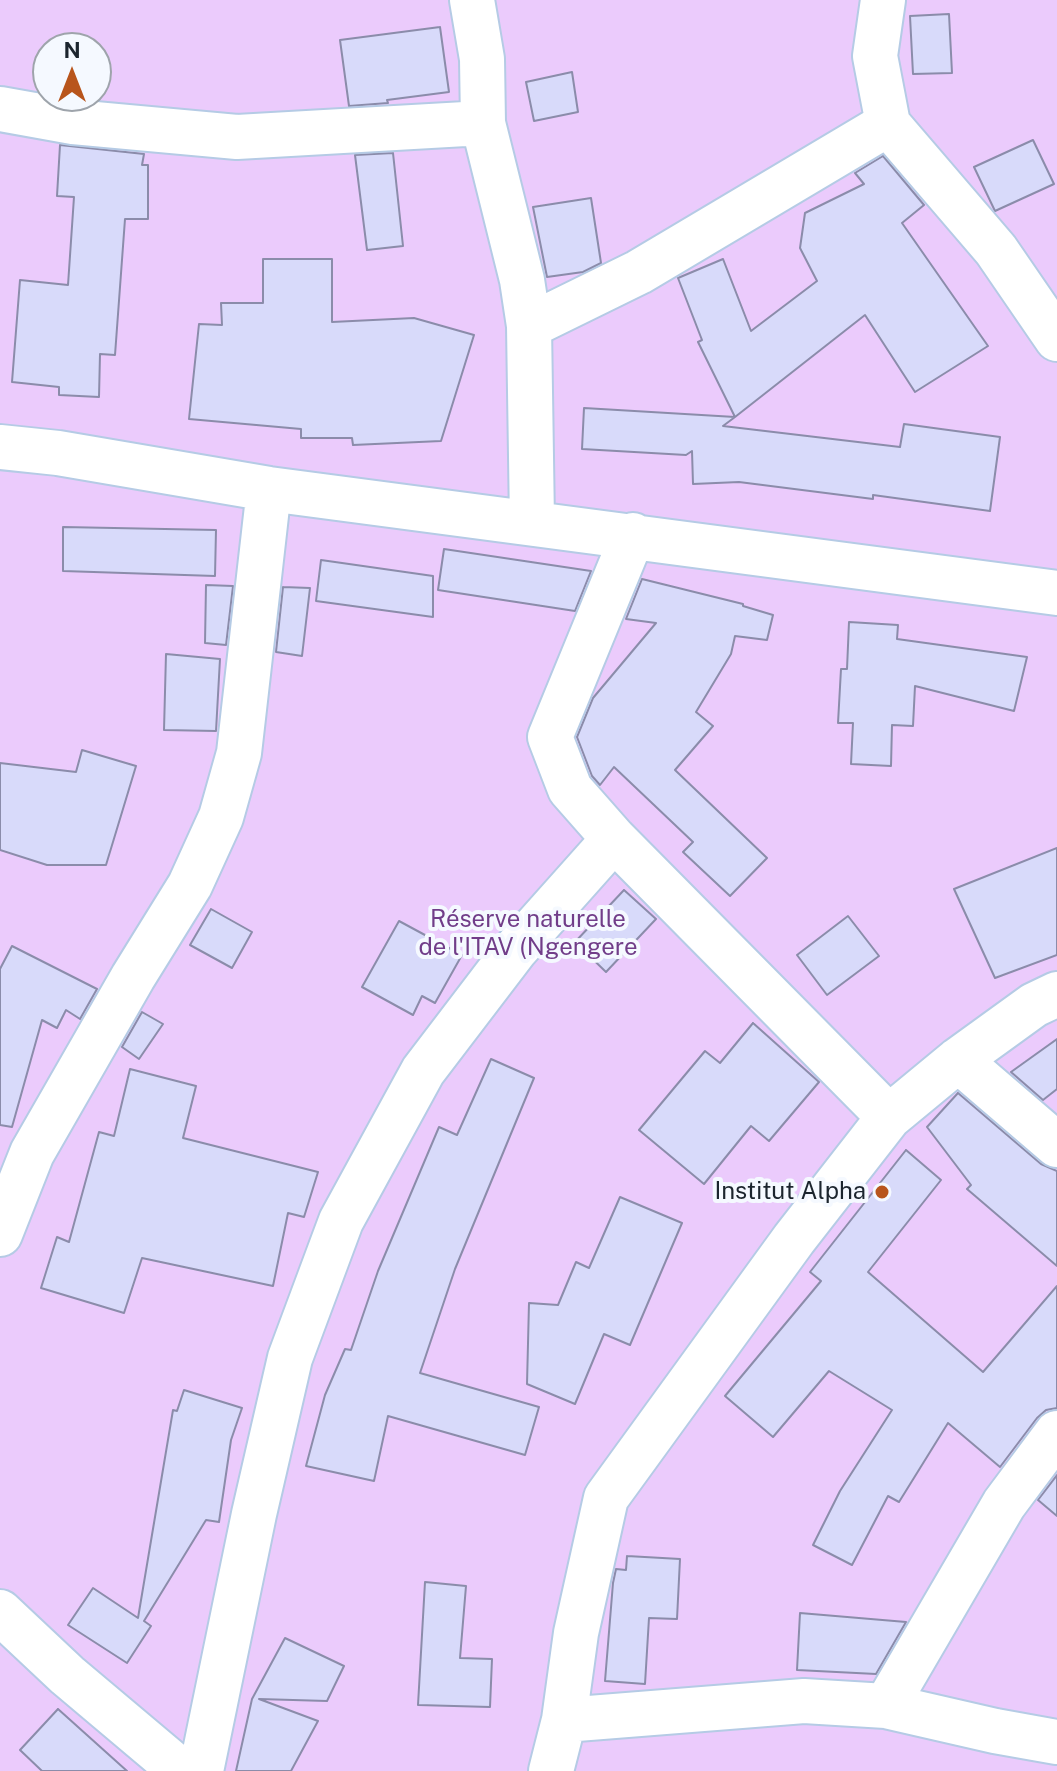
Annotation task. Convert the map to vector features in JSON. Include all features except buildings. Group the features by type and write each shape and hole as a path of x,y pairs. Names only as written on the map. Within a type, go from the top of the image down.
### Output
{"street":[{"path":"472,0 482,59 483,123 522,280 529,326 532,522"},
{"path":"883,0 875,56 888,124 996,250 1057,339"},
{"path":"0,109 73,122 237,137 483,123"},
{"path":"529,326 639,272 888,124"},
{"path":"0,447 58,453 269,489 1057,593"},
{"path":"0,1234 32,1153 190,885 221,817 239,753 269,489"},
{"path":"633,535 550,737 570,789 614,839 889,1117"},
{"path":"201,1771 290,1358 341,1221 423,1071 516,949 614,839"},
{"path":"551,1771 564,1720 576,1633 606,1498 794,1239 889,1117 958,1060 1034,1005 1057,994"},
{"path":"958,1060 1057,1145"},
{"path":"886,1706 1004,1504 1057,1433"},
{"path":"0,1612 67,1675 181,1771"},
{"path":"564,1720 804,1701 886,1706 1057,1742"}],"green space":[{"name":"Réserve naturelle de l'ITAV (Ngengere","path":"0,0 1057,0 1057,1771 0,1771"}],"place":[{"name":"Institut Alpha","path":"882,1192"}]}
